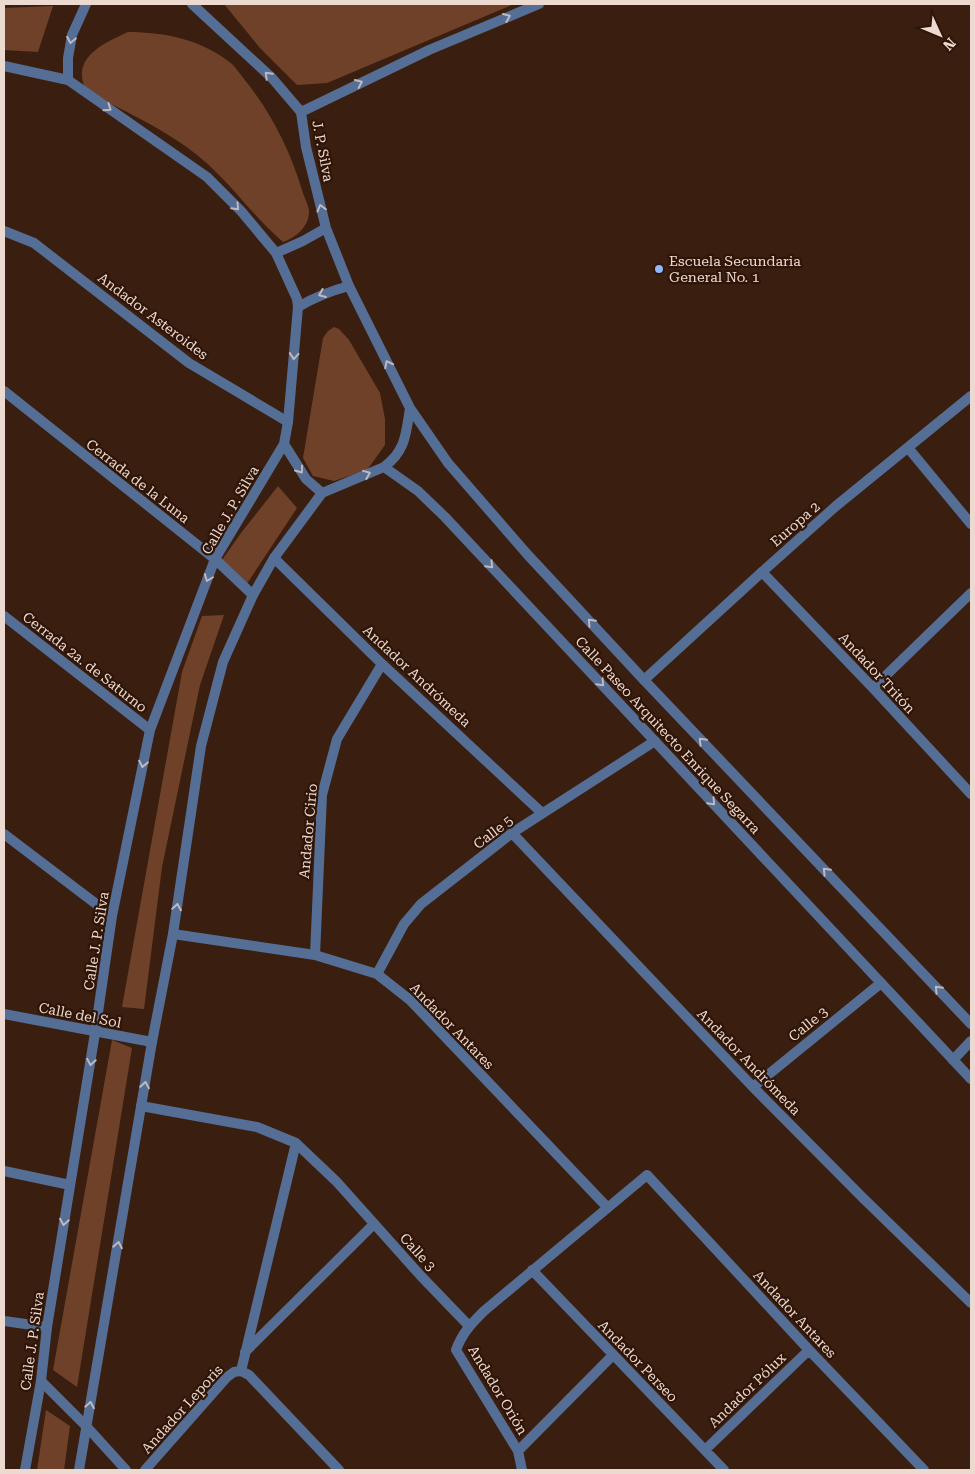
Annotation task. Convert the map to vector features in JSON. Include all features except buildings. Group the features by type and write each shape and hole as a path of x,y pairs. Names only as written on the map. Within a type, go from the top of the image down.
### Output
{"street":[{"path":"68,80 68,58 72,34 86,4"},
{"path":"192,4 272,78 301,112"},
{"name":"J. P. Silva","path":"410,408 349,286 326,228 306,147 301,112 429,50 539,4"},
{"path":"4,66 68,80 207,178 240,211 276,252 298,299 288,422 284,444 306,479 322,492"},
{"path":"276,252 303,241 326,228"},
{"name":"Andador Asteroides","path":"4,231 34,243 189,363 288,422"},
{"path":"298,307 330,290 349,286"},
{"name":"Cerrada de la Luna","path":"4,391 215,559 253,595"},
{"name":"Europa 2","path":"644,680 836,506 909,449 971,396"},
{"path":"80,1470 152,1042 173,934 202,746 223,662 253,595 274,558 322,492 384,467 396,458 406,437 410,408"},
{"name":"Calle Paseo Arquitecto Enrique Segarra","path":"410,408 448,464 528,554 644,680 971,1024"},
{"name":"Calle J. P. Silva","path":"25,1470 112,916 150,730 215,559 284,444"},
{"path":"909,449 971,524"},
{"name":"Calle Paseo Arquitecto Enrique Segarra","path":"384,467 418,491 445,517 952,1060 971,1078"},
{"name":"Andador Andrómeda","path":"274,558 382,664 542,813"},
{"name":"Andador Tritón","path":"762,572 971,794"},
{"path":"873,688 971,593"},
{"name":"Cerrada 2a. de Saturno","path":"4,616 150,730"},
{"name":"Andador Cirio","path":"314,955 322,795 337,739 382,664"},
{"name":"Calle 5","path":"377,974 404,924 421,904 512,833 655,741"},
{"name":"Andador Andrómeda","path":"512,833 753,1087 971,1303"},
{"path":"4,834 112,916"},
{"name":"Andador Antares","path":"173,934 314,955 377,974 410,1000 444,1038 607,1207 647,1175 809,1350 924,1470"},
{"name":"Calle 3","path":"753,1087 881,983"},
{"name":"Calle del Sol","path":"4,1014 95,1033 152,1042"},
{"path":"952,1060 971,1041"},
{"name":"Calle 3","path":"142,1106 257,1127 296,1143 336,1181 469,1326"},
{"path":"296,1143 241,1371 249,1375 339,1470"},
{"path":"4,1171 70,1186"},
{"path":"469,1326 484,1310 607,1207"},
{"path":"245,1352 374,1224"},
{"name":"Andador Perseo","path":"532,1270 724,1470"},
{"path":"4,1321 47,1326"},
{"name":"Andador Orión","path":"469,1326 460,1338 456,1350 518,1451 522,1470"},
{"name":"Andador Pólux","path":"705,1450 809,1350"},
{"path":"518,1451 613,1355"},
{"name":"Andador Leporis","path":"145,1470 227,1377 234,1372 241,1371"},
{"path":"40,1381 87,1427 126,1470"}],"shaded area":[{"path":"224,4 514,4 327,83 297,85 260,48"},
{"path":"53,6 38,52 4,50 4,8"},
{"path":"128,32 170,36 196,43 221,56 235,67 271,118 297,175 309,212 307,222 296,235 283,242 222,178 199,157 169,135 85,91 82,75 86,60 98,48"},
{"path":"334,327 339,329 349,340 380,393 385,419 385,445 367,470 334,481 313,476 303,458 323,338"},
{"path":"278,486 297,508 246,585 222,560"},
{"path":"224,615 200,685 162,867 144,1009 122,1007 182,672 202,616"},
{"path":"112,1040 132,1048 77,1387 53,1370"},
{"path":"46,1410 70,1426 64,1470 37,1470"}],"place":[{"name":"Escuela Secundaria General No. 1","path":"659,269"}]}
